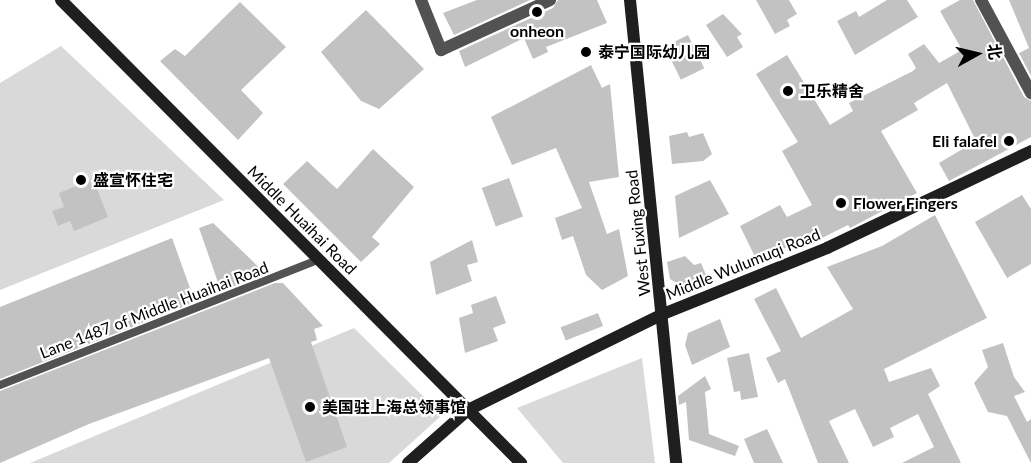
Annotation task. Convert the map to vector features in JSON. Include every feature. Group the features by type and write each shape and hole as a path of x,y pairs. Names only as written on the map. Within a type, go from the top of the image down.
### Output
{"street":[{"name":"Middle Huaihai Road","path":"61,0 521,463"},
{"path":"421,0 441,50 550,0"},
{"name":"West Fuxing Road","path":"630,0 676,463"},
{"path":"981,0 1031,93"},
{"name":"Middle Wulumuqi Road","path":"408,463 468,410 663,314 827,248 1031,151"}],"lane":[{"name":"Lane 1487 of Middle Huaihai Road","path":"0,385 318,260"}],"shaded area":[{"path":"61,46 224,200 0,290 0,83"},
{"path":"354,328 442,415 389,463 30,463"},
{"path":"642,358 655,463 563,463 517,408"}],"building":[{"path":"477,0 530,0 454,35 443,13"},
{"path":"558,0 597,0 607,23 546,47 548,52 533,59 524,38 465,67 459,51 553,8"},
{"path":"756,0 789,0 797,14 787,20 790,26 775,34"},
{"path":"887,0 907,0 918,17 855,55 837,21 856,11 859,17"},
{"path":"960,0 973,0 1024,97 1031,101 1031,137 949,181 939,163 976,141 947,83 914,103 918,110 881,131 917,193 850,228 848,225 810,244 807,238 757,261 740,226 780,205 787,217 812,205 782,151 798,142 756,74 787,55 830,125 853,111 849,103 913,71 916,68 908,54 924,44 939,63 962,50 940,11"},
{"path":"1009,0 1031,0 1031,76 1019,53 1029,48"},
{"path":"240,2 286,47 241,90 263,113 238,140 160,61 175,49 185,56"},
{"path":"366,10 424,69 379,109 361,101 321,52"},
{"path":"723,14 742,34 737,37 743,47 727,57 706,25"},
{"path":"688,35 704,68 681,80 665,46"},
{"path":"591,65 602,88 610,84 619,177 589,182 607,234 619,229 628,276 602,290 586,275 573,236 562,240 555,218 582,208 556,148 512,165 491,117"},
{"path":"687,132 689,137 703,133 712,154 703,161 672,164 669,136"},
{"path":"373,149 414,187 372,237 380,244 361,262 283,184 307,161 337,189"},
{"path":"509,178 523,217 496,226 482,188"},
{"path":"93,179 108,217 74,231 70,221 58,226 52,211 64,207 59,193"},
{"path":"710,180 729,214 679,238 675,196"},
{"path":"1022,195 1031,209 1031,264 1007,278 975,222"},
{"path":"935,215 987,318 884,369 889,382 931,368 940,386 928,394 961,463 902,463 934,447 918,414 890,428 894,437 873,447 855,409 829,421 849,463 818,463 785,379 778,383 766,358 781,351 754,299 776,288 801,338 853,309 827,267 882,246"},
{"path":"213,223 266,274 221,291 199,228"},
{"path":"172,238 195,302 0,379 0,307"},
{"path":"472,240 478,262 467,265 472,281 436,295 430,262"},
{"path":"685,256 694,265 701,263 709,282 690,291 670,279 667,262"},
{"path":"275,283 283,283 323,326 314,329 317,340 311,342 347,447 306,462 269,358 89,424 0,463 0,391"},
{"path":"496,296 506,323 493,328 498,341 465,353 459,318 473,313 471,305"},
{"path":"598,313 603,326 566,340 561,327"},
{"path":"720,319 730,347 692,365 685,345 688,333"},
{"path":"1003,343 1014,377 1025,392 1014,396 1027,422 1031,419 1031,463 1007,416 988,412 974,383 988,367 982,350"},
{"path":"749,353 758,397 741,400 740,391 734,392 727,358"},
{"path":"705,376 711,389 705,392 709,434 739,446 735,456 689,440 686,402 679,405 678,396"},
{"path":"767,429 783,463 754,463 744,439"}],"place":[{"name":"onheon","path":"537,12"},
{"name":"泰宁国际幼儿园","path":"586,52"},
{"name":"卫乐精舍","path":"788,91"},
{"name":"Eli falafel","path":"1009,141"},
{"name":"盛宣怀住宅","path":"81,180"},
{"name":"Flower Fingers","path":"841,203"},
{"name":"美国驻上海总领事馆","path":"310,407"}]}
